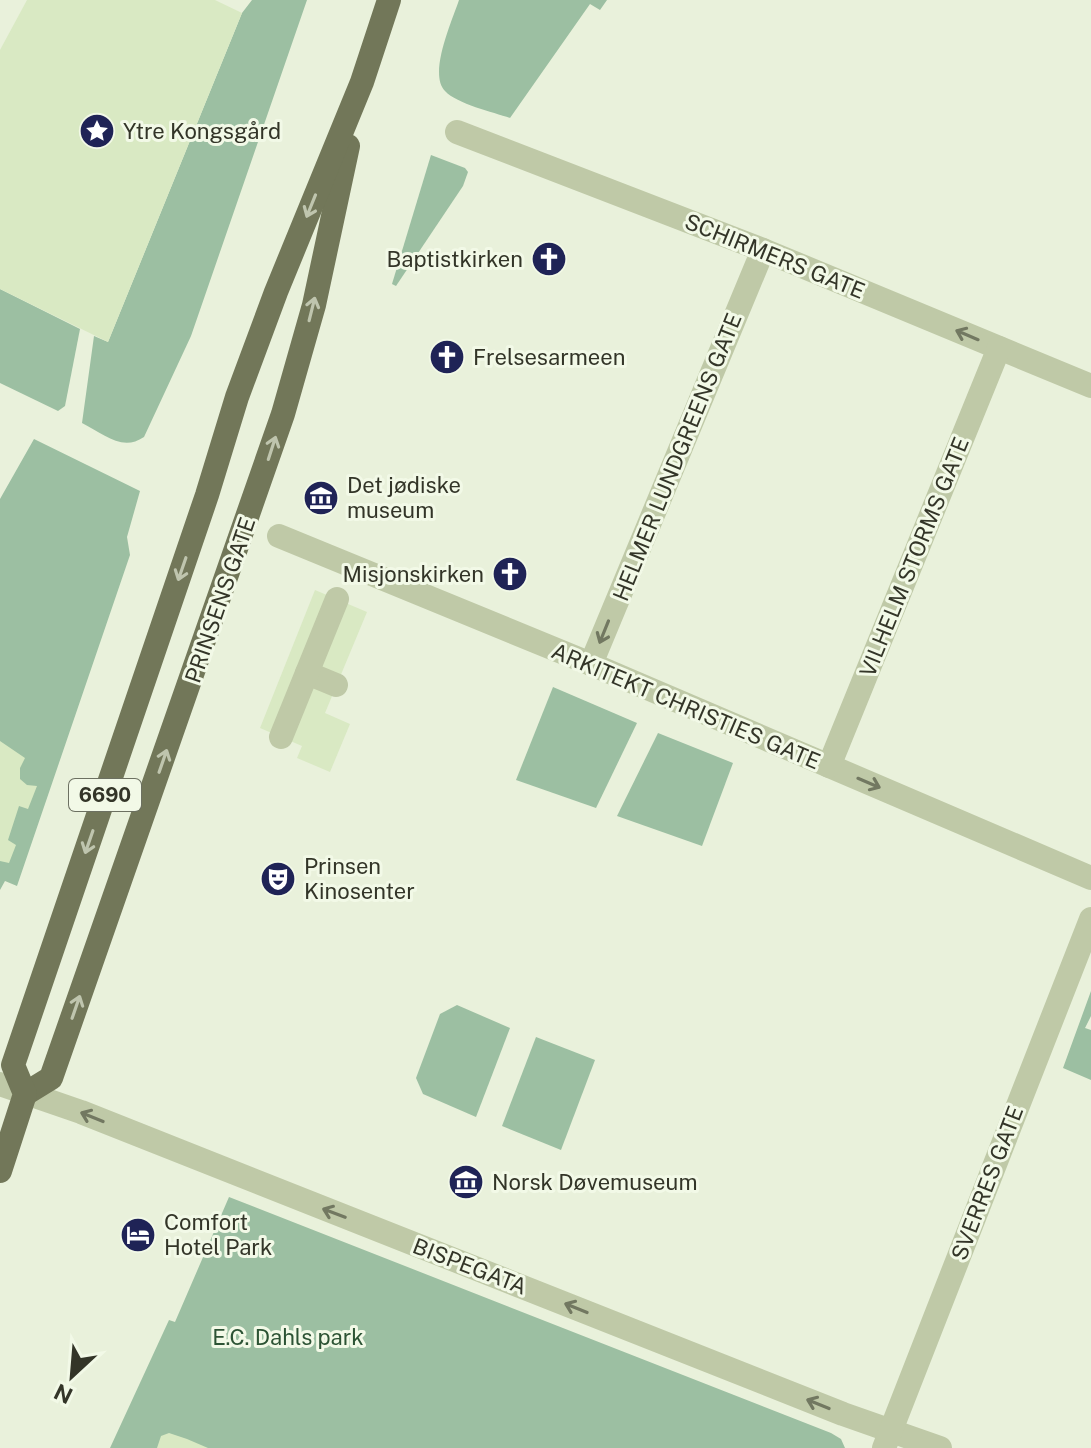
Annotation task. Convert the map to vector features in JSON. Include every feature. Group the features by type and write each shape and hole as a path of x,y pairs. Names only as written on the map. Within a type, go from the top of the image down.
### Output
{"main road":[{"name":"PRINSENS GATE","path":"362,82 314,305 279,428 51,1078 25,1094 13,1065 207,495 237,397 276,292 362,82 389,0"},
{"path":"0,1171 25,1094"}],"street":[{"name":"SCHIRMERS GATE","path":"457,132 763,250 1091,386"},
{"name":"HELMER LUNDGREENS GATE","path":"591,664 763,250"},
{"name":"VILHELM STORMS GATE","path":"829,766 999,348"},
{"name":"ARKITEKT CHRISTIES GATE","path":"279,536 591,664 1091,878"},
{"path":"281,737 337,599"},
{"path":"307,673 336,685"},
{"name":"SVERRES GATE","path":"888,1439 1091,919"},
{"name":"BISPEGATA","path":"0,1084 81,1112 843,1414 888,1439 940,1448"}],"green space":[{"path":"252,0 307,0 191,336 144,437 128,443 121,442 82,423 94,336 108,342 242,13"},
{"path":"459,0 607,0 600,10 590,4 510,118 458,100 440,83 440,60"},
{"path":"431,155 468,172 463,186 396,286 392,284"},
{"path":"0,289 80,329 65,406 58,411 0,383"},
{"path":"34,439 140,491 127,537 130,555 17,886 5,881 0,890 0,499"},
{"path":"553,687 637,723 596,808 516,780"},
{"path":"658,733 733,763 702,846 617,816"},
{"path":"1091,991 1091,1016 1085,1028 1091,1030 1091,1080 1063,1068"},
{"path":"457,1005 510,1028 476,1117 423,1094 416,1078 440,1014"},
{"path":"536,1037 595,1060 561,1150 502,1126"},
{"name":"E.C. Dahls park","path":"229,1197 831,1433 841,1439 845,1448 110,1448 169,1320 175,1322"}],"shaded area":[{"name":"Ytre Kongsgård","path":"27,0 215,0 242,13 108,342 0,289 0,50"},
{"path":"315,590 367,612 325,713 350,724 330,772 297,758 302,746 260,728"},
{"path":"0,741 25,758 20,768 20,779 27,785 37,786 28,809 19,806 8,840 16,845 9,863 0,861"},
{"path":"169,1433 208,1448 157,1448 161,1436"}],"place":[{"name":"Ytre Kongsgård","path":"97,131"},
{"name":"Baptistkirken","path":"549,259"},
{"name":"Frelsesarmeen","path":"447,357"},
{"name":"Det jødiske museum","path":"321,498"},
{"name":"Misjonskirken","path":"510,574"},
{"name":"Prinsen Kinosenter","path":"278,879"},
{"name":"Norsk Døvemuseum","path":"466,1182"},
{"name":"Comfort Hotel Park","path":"138,1235"}]}
